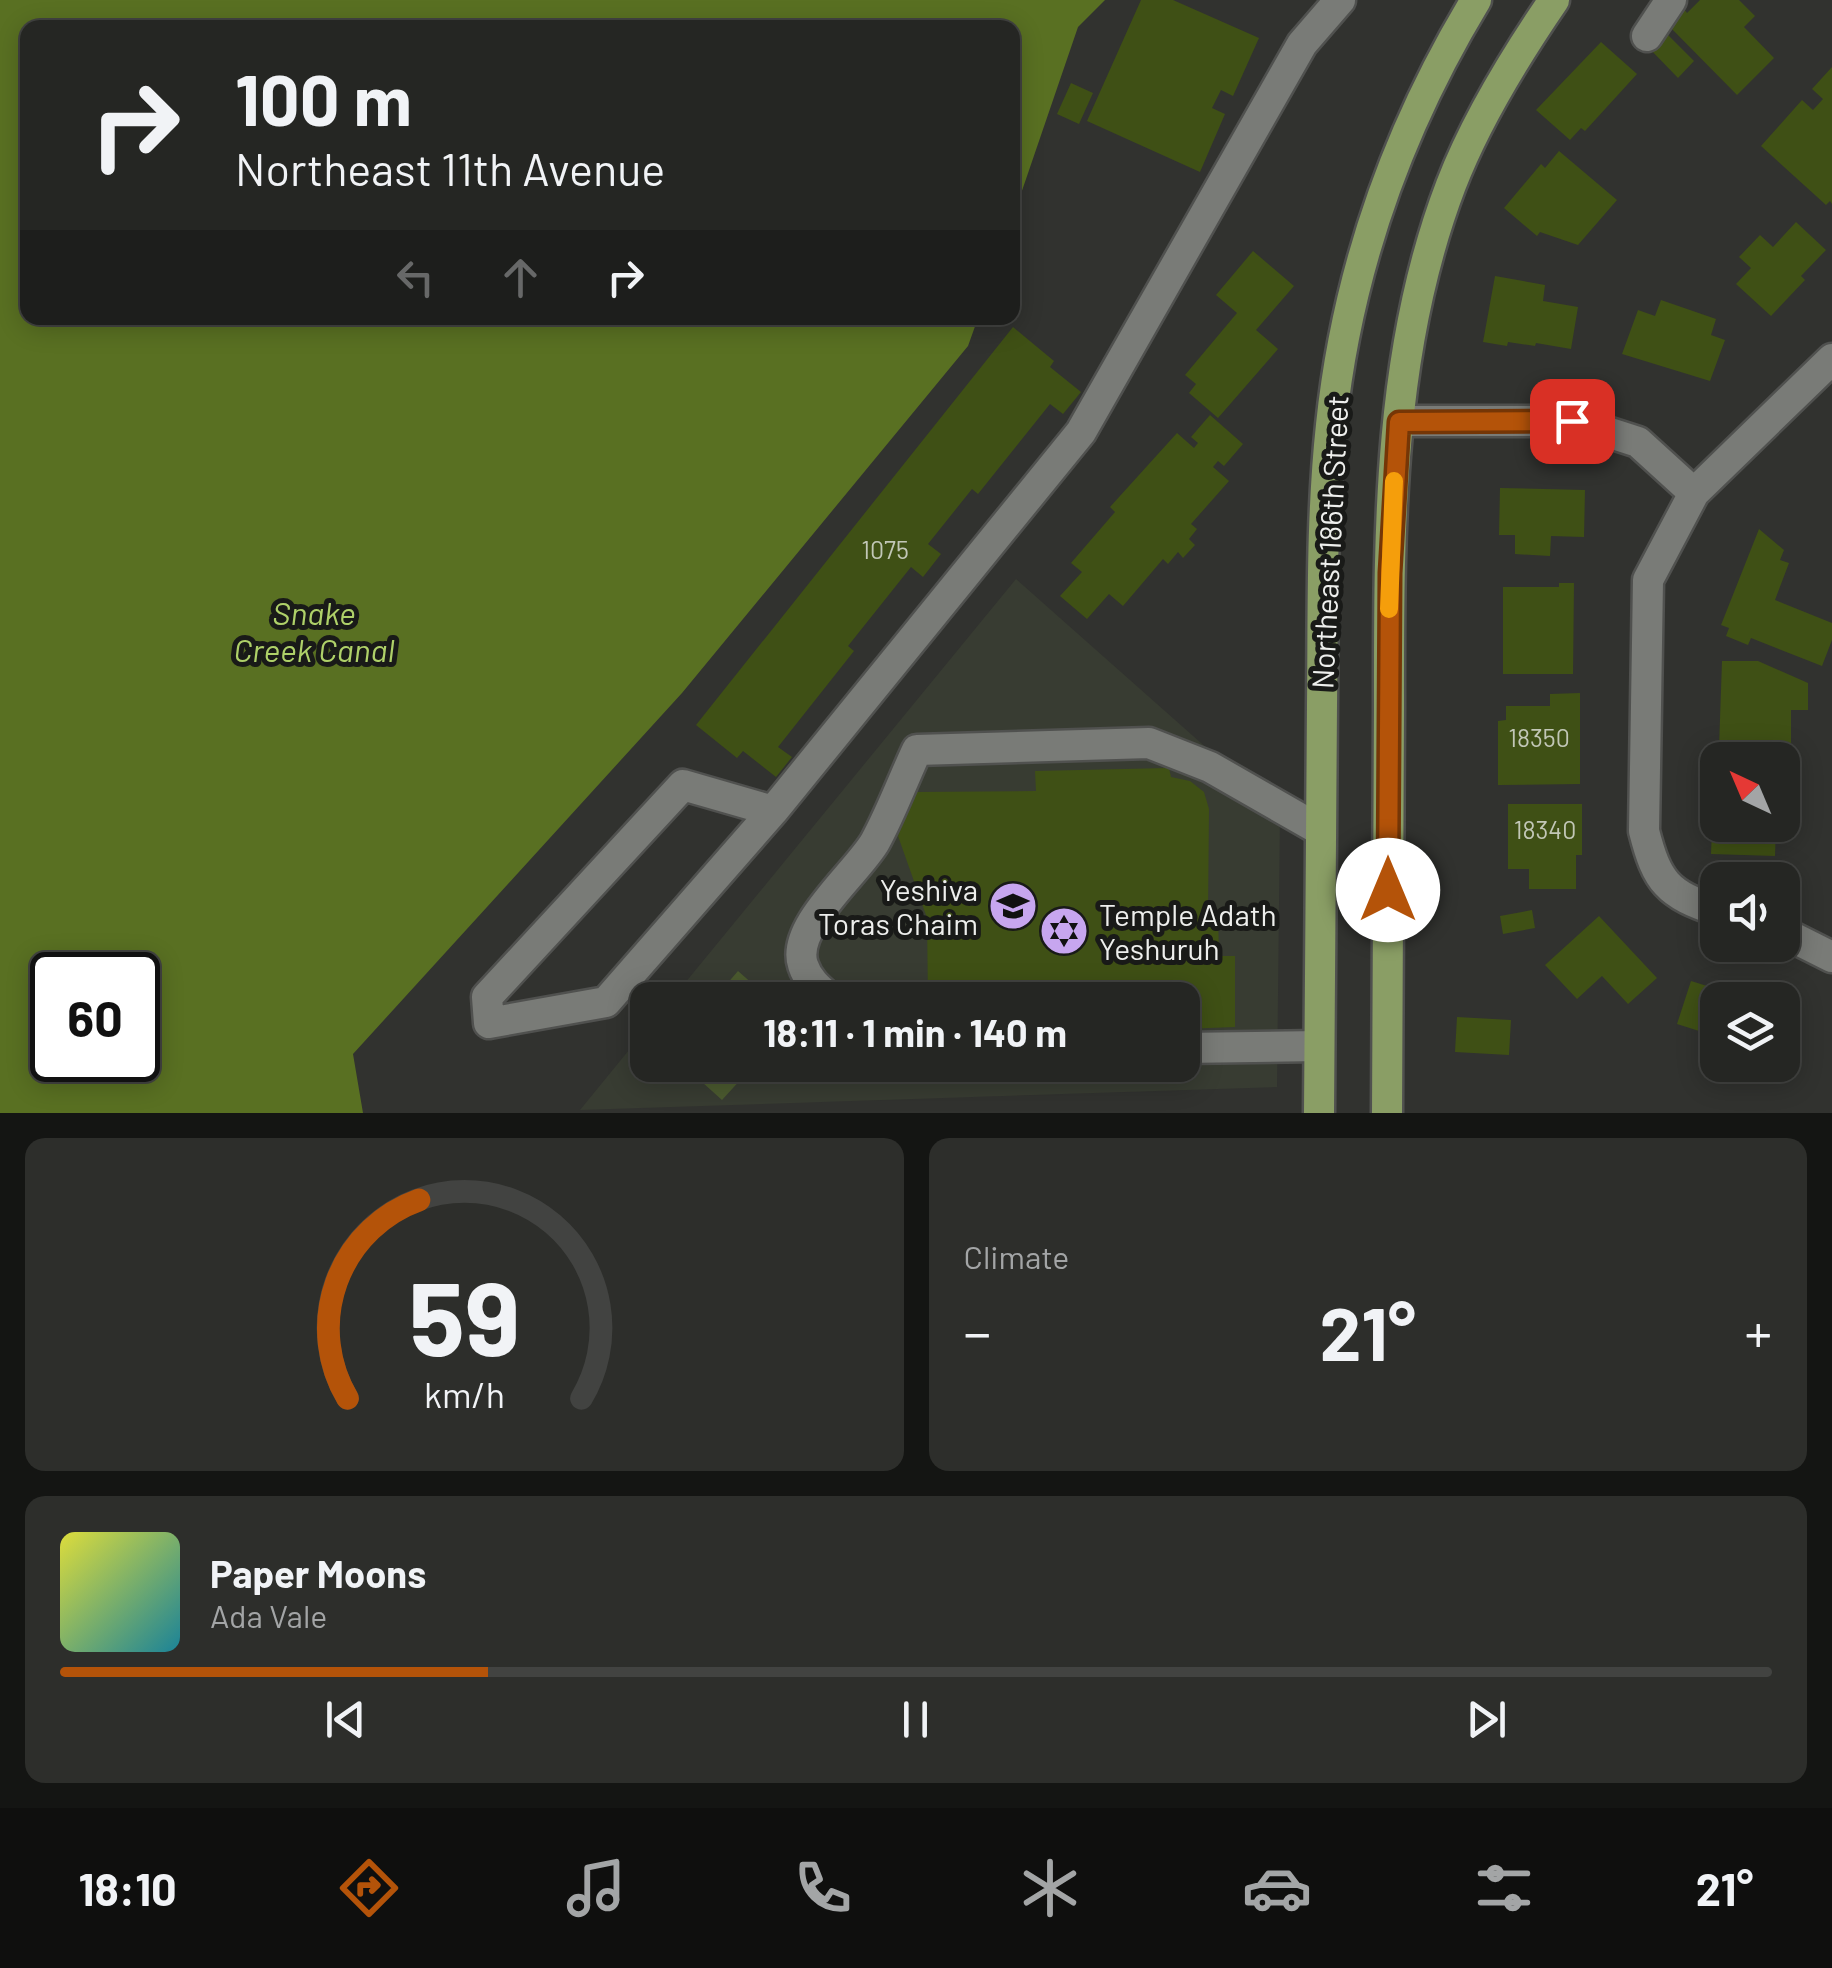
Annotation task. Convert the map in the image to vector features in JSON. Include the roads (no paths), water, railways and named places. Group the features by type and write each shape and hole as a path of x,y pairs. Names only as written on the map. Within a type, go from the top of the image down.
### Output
{"main road":[{"name":"Northeast 186th Street","path":"1320,1113 1320,830 1326,490 1331,426 1346,322 1388,174 1432,78 1476,0"},
{"name":"Northeast 186th Street","path":"1388,1113 1390,573 1399,422 1412,319 1451,185 1490,104 1554,0"}],"street":[{"path":"773,812 683,785 487,997 489,1023 606,1002 773,812 1081,432 1302,44 1340,0"},
{"path":"1647,36 1671,0"},
{"path":"1700,905 1680,898 1653,866 1644,831 1648,580 1694,492 1832,359"},
{"path":"1399,422 1572,421 1638,442 1694,492"},
{"path":"812,982 801,962 802,940 831,896 874,844 917,750 1149,743 1210,767 1320,830"},
{"path":"1800,941 1832,957"},
{"path":"1200,1048 1320,1046"}],"water":[{"name":"Snake Creek Canal","path":"0,0 1105,0 1078,27 1020,197 1020,20 20,20 20,325 976,325 968,346 682,693 353,1054 363,1113 0,1113"}],"place":[{"name":"Yeshiva Toras Chaim","path":"1013,906"},
{"name":"Temple Adath Yeshuruh","path":"1064,931"}]}
